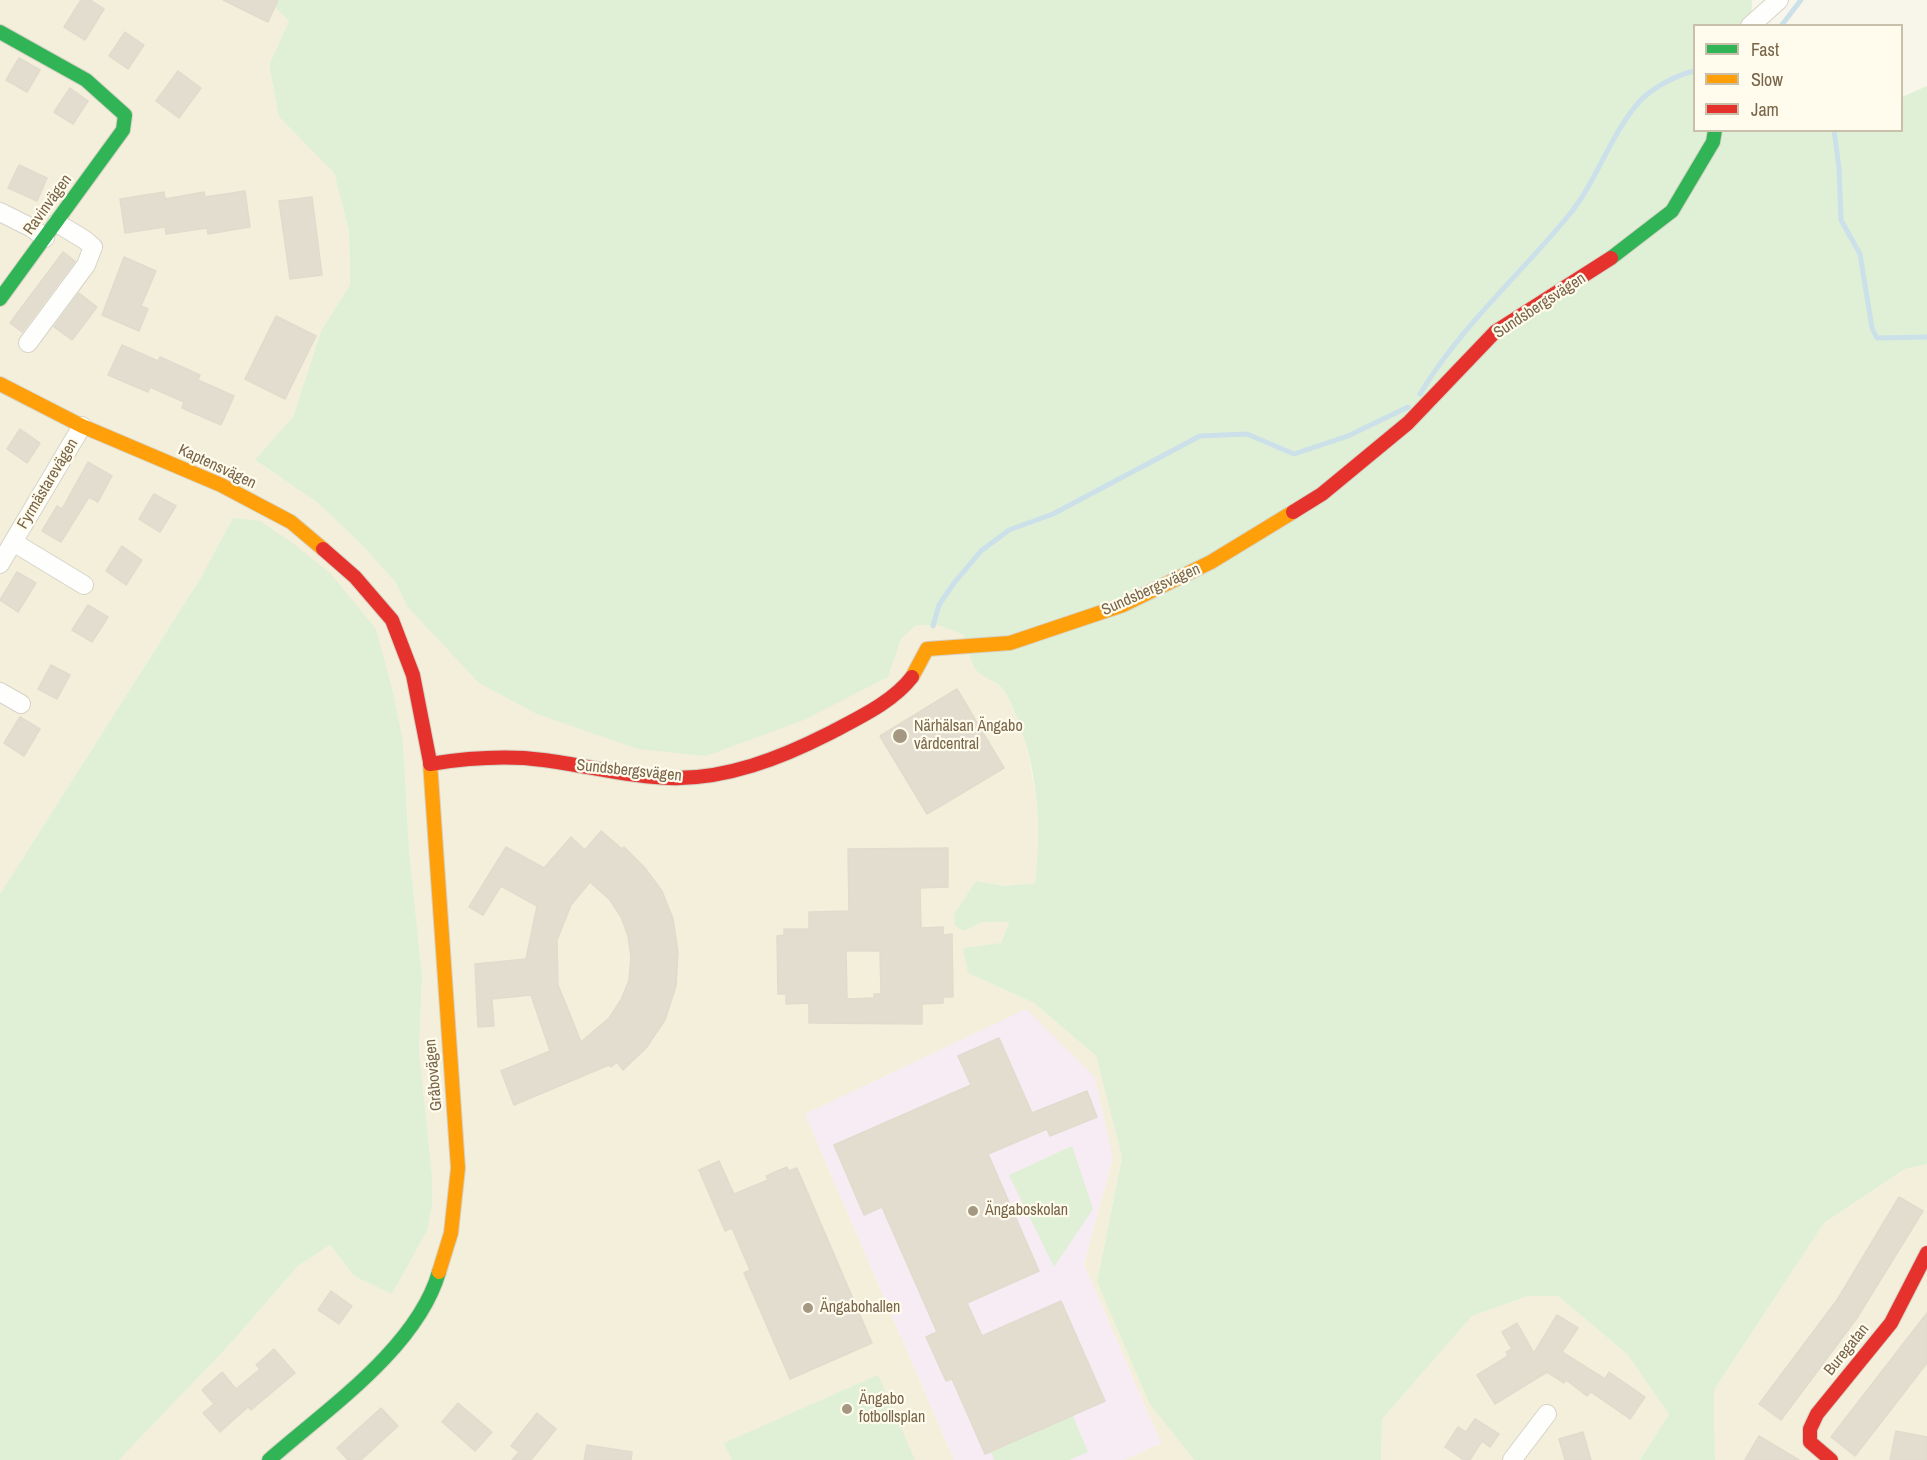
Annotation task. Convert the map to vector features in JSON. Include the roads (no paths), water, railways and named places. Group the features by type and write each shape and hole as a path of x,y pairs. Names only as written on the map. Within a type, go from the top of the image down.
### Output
{"street":[{"path":"1752,24 1779,0"},
{"name":"Ravinvägen","path":"0,32 65,69 118,106 125,115 123,130 0,299"},
{"name":"Sundsbergsvägen","path":"430,764 476,756 543,760 604,771 666,778 705,777 771,759 847,724 909,683 922,668 927,649 1010,643 1123,605 1211,562 1322,494 1408,423 1495,333 1630,246 1672,211 1713,142 1714,132"},
{"path":"0,212 32,228 45,238"},
{"path":"28,343 92,254 93,247 57,223"},
{"name":"Kaptensvägen","path":"0,384 82,426 221,485 291,522 356,577 392,620"},
{"name":"Fyrmästarevägen","path":"0,564 82,426"},
{"name":"Fyrmästarevägen","path":"13,542 84,585"},
{"name":"Gråbovägen","path":"269,1460 381,1362 412,1329 438,1277 451,1233 458,1168 448,1051 430,764 413,675 392,620"},
{"path":"0,692 21,704"},
{"name":"Buregatan","path":"1831,1460 1810,1442 1808,1429 1815,1414 1869,1352 1898,1310 1916,1268 1927,1253"},
{"path":"1512,1460 1548,1414"}],"waterway":[{"path":"1783,24 1801,0"},
{"path":"1420,394 1453,346 1579,202 1620,129 1639,102 1665,83 1693,71"},
{"path":"1834,132 1839,168 1841,220 1860,254 1872,328 1877,338 1927,337"},
{"path":"933,626 939,605 954,583 981,551 1009,530 1053,514 1200,436 1247,434 1294,454 1348,436 1408,407"}],"place":[{"name":"Närhälsan Ängabo vårdcentral","path":"900,736"},
{"name":"Ängaboskolan","path":"973,1211"},
{"name":"Ängabohallen","path":"808,1308"},
{"name":"Ängabo fotbollsplan","path":"847,1409"}]}
